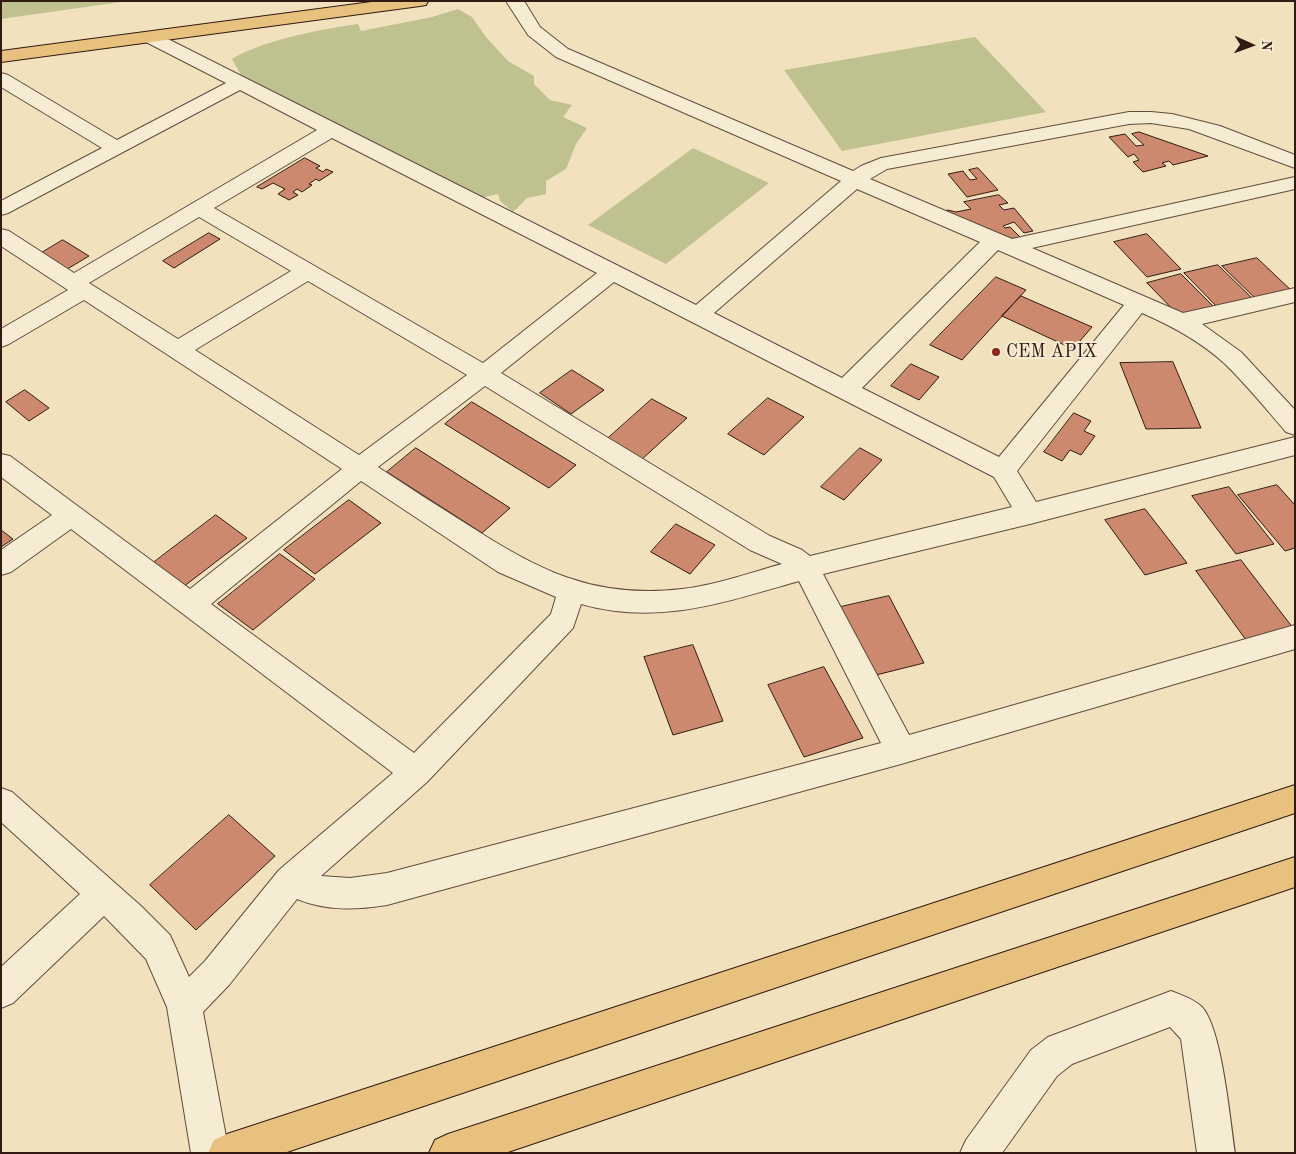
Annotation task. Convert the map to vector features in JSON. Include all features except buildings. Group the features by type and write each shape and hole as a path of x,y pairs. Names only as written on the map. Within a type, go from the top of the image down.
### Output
{"main road":[{"path":"1,57 420,1"},
{"path":"227,1153 1295,800"},
{"path":"448,1153 1295,872"}],"street":[{"path":"515,1 526,24 541,39 562,53 1181,321 1211,340 1233,358 1295,426"},
{"path":"150,37 1003,470 1030,514"},
{"path":"1,79 117,148"},
{"path":"1,209 240,83"},
{"path":"698,315 855,180 868,170 881,164 1129,118 1149,116 1195,124 1295,162"},
{"path":"1,340 28,324 79,286 200,209 331,130"},
{"path":"845,390 1001,244 1295,183"},
{"path":"200,209 308,270 484,374 760,543 792,557 806,568 901,751"},
{"path":"1,236 508,564 533,578 571,592 625,602 673,601 710,596 806,568 1030,514 1295,446"},
{"path":"178,350 308,270"},
{"path":"191,604 360,468 484,374 613,272"},
{"path":"1181,321 1295,296"},
{"path":"1003,470 1139,302"},
{"path":"1,320 28,324"},
{"path":"1,463 416,772"},
{"path":"1,564 72,515"},
{"path":"184,1006 217,973 291,881 416,772 563,620 571,592"},
{"path":"291,881 309,890 326,893 352,895 387,889 901,751 1295,637"},
{"path":"1,802 129,917 158,947 184,1006 210,1153"},
{"path":"1,991 103,895"},
{"path":"980,1153 1044,1063 1061,1050 1171,1009 1181,1012 1193,1021 1199,1037 1216,1153"}],"green space":[{"path":"1,1 128,1 1,19"},
{"path":"458,9 472,17 486,37 508,61 534,76 534,84 550,100 572,105 563,117 587,128 576,144 566,169 546,181 546,194 527,198 513,212 500,201 498,194 481,198 338,125 264,91 242,77 232,59 260,46 310,32 358,24 361,31 432,17"},
{"path":"975,37 1046,112 842,151 784,70"},
{"path":"693,148 769,183 666,264 588,225"}],"place":[{"name":"CEM APIX","path":"996,352"}]}
